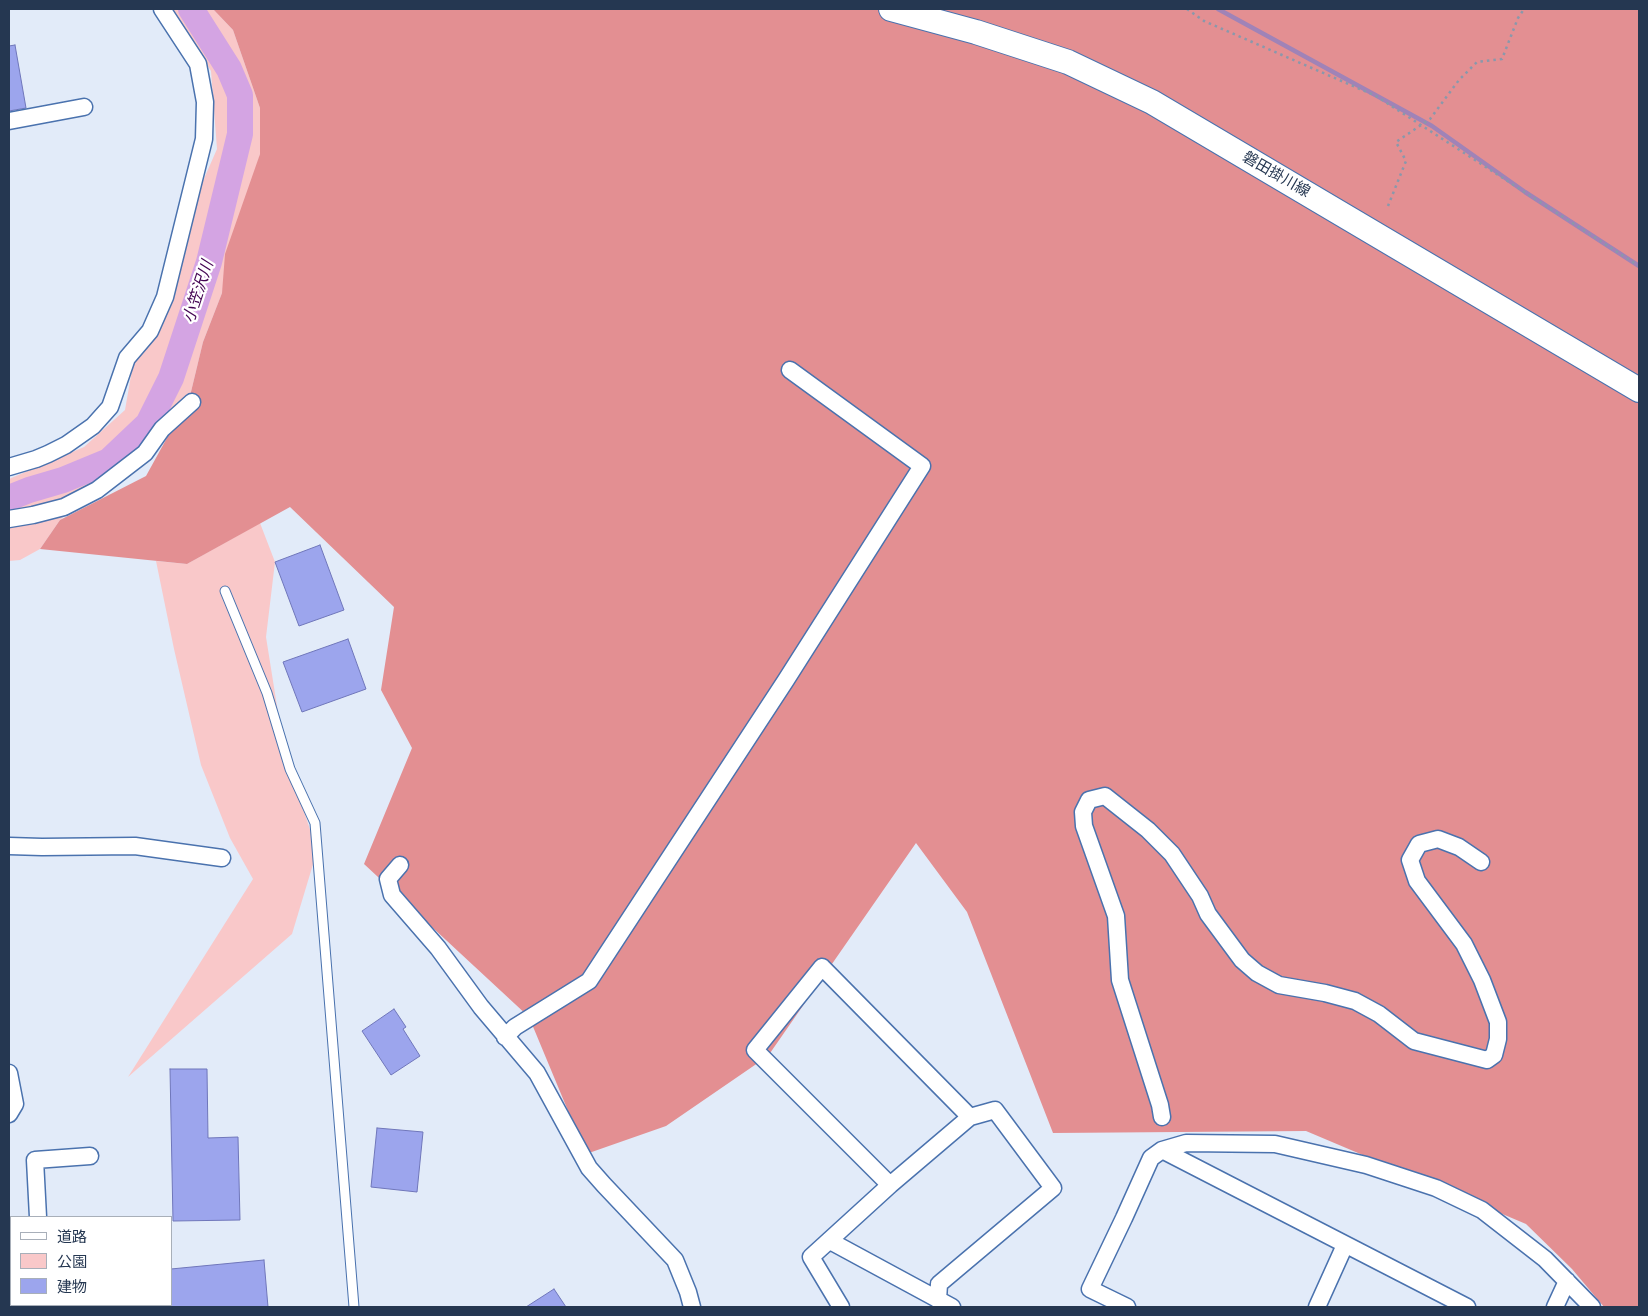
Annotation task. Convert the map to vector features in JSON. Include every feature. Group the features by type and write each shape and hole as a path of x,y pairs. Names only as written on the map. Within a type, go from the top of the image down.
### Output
{"main road":[{"name":"磐田掛川線","path":"891,9 976,32 1068,62 1152,102 1639,390"}],"street":[{"path":"9,467 36,460 66,445 93,426 110,407 127,358 150,331 165,297 204,139 205,102 198,64 162,9"},
{"path":"9,121 84,107"},
{"path":"505,1037 515,1027 589,981 786,680 922,466 790,370"},
{"path":"9,519 64,507 97,490 145,453 162,429 192,402"},
{"path":"1162,1116 1120,980 1116,916 1084,826 1083,812 1089,800 1105,796 1148,830 1172,854 1200,896 1208,914 1242,960 1257,973 1279,985 1325,993 1355,1002 1379,1014 1414,1041 1487,1060 1494,1054 1498,1039 1498,1022 1482,980 1464,944 1417,881 1410,860 1418,844 1438,839 1460,847 1481,862"},
{"path":"9,846 135,846 222,858"},
{"path":"400,865 388,879 392,895 438,948 481,1008 537,1073 589,1168 675,1260 692,1307"},
{"path":"890,1185 755,1050 822,966 970,1117"},
{"path":"9,1073 15,1104 9,1114"},
{"path":"841,1307 811,1257 890,1185 970,1117 995,1110 1053,1188 939,1284 945,1304"},
{"path":"1127,1307 1090,1289 1151,1158 1162,1150 1186,1143 1275,1144 1381,1170 1436,1188 1482,1210 1545,1259 1592,1307"},
{"path":"1162,1150 1467,1307"},
{"path":"38,1216 35,1160 90,1156"},
{"path":"830,1241 945,1304"},
{"path":"1317,1307 1345,1245"},
{"path":"1555,1307 1567,1281"}],"lane":[{"path":"225,591 267,692 290,769 315,823 354,1307"}],"path":[{"path":"1187,9 1204,21 1376,96 1639,266"},
{"path":"1388,206 1406,161 1396,142 1430,118 1459,80 1477,62 1502,59 1518,18 1524,9"}],"green space":[{"path":"172,9 213,9 233,30 260,108 260,154 222,293 203,342 190,396 60,520 40,549 20,560 9,561 9,479 84,447 125,410 136,347 159,311 181,231 217,149 211,71"},
{"path":"260,523 275,562 266,637 284,750 317,851 292,934 128,1077 253,879 230,838 201,765 156,561 187,564"}],"shaded area":[{"path":"213,9 1639,9 1639,1307 1604,1307 1572,1269 1526,1224 1306,1131 1053,1133 967,912 916,843 768,1056 666,1126 586,1154 529,1017 364,864 412,748 381,690 394,607 290,507 187,564 40,549 60,520 146,476 190,396 203,342 222,293 225,254 260,154 260,108 233,30"}],"building":[{"path":"15,45 26,108 9,111 9,46"},
{"path":"320,545 344,610 299,626 275,562"},
{"path":"348,639 366,689 302,712 283,662"},
{"path":"394,1009 406,1027 403,1029 420,1056 391,1075 362,1031"},
{"path":"170,1069 207,1069 208,1138 238,1137 240,1220 173,1221"},
{"path":"377,1128 423,1132 417,1192 371,1187"},
{"path":"264,1260 268,1307 171,1307 172,1269"},
{"path":"554,1289 566,1307 526,1307"}],"waterway":[{"name":"小笠沢川","path":"9,498 63,480 109,461 148,424 171,378 209,262 240,134 240,95 229,69 191,9"},
{"path":"1218,9 1432,126 1525,192 1639,266"}]}
